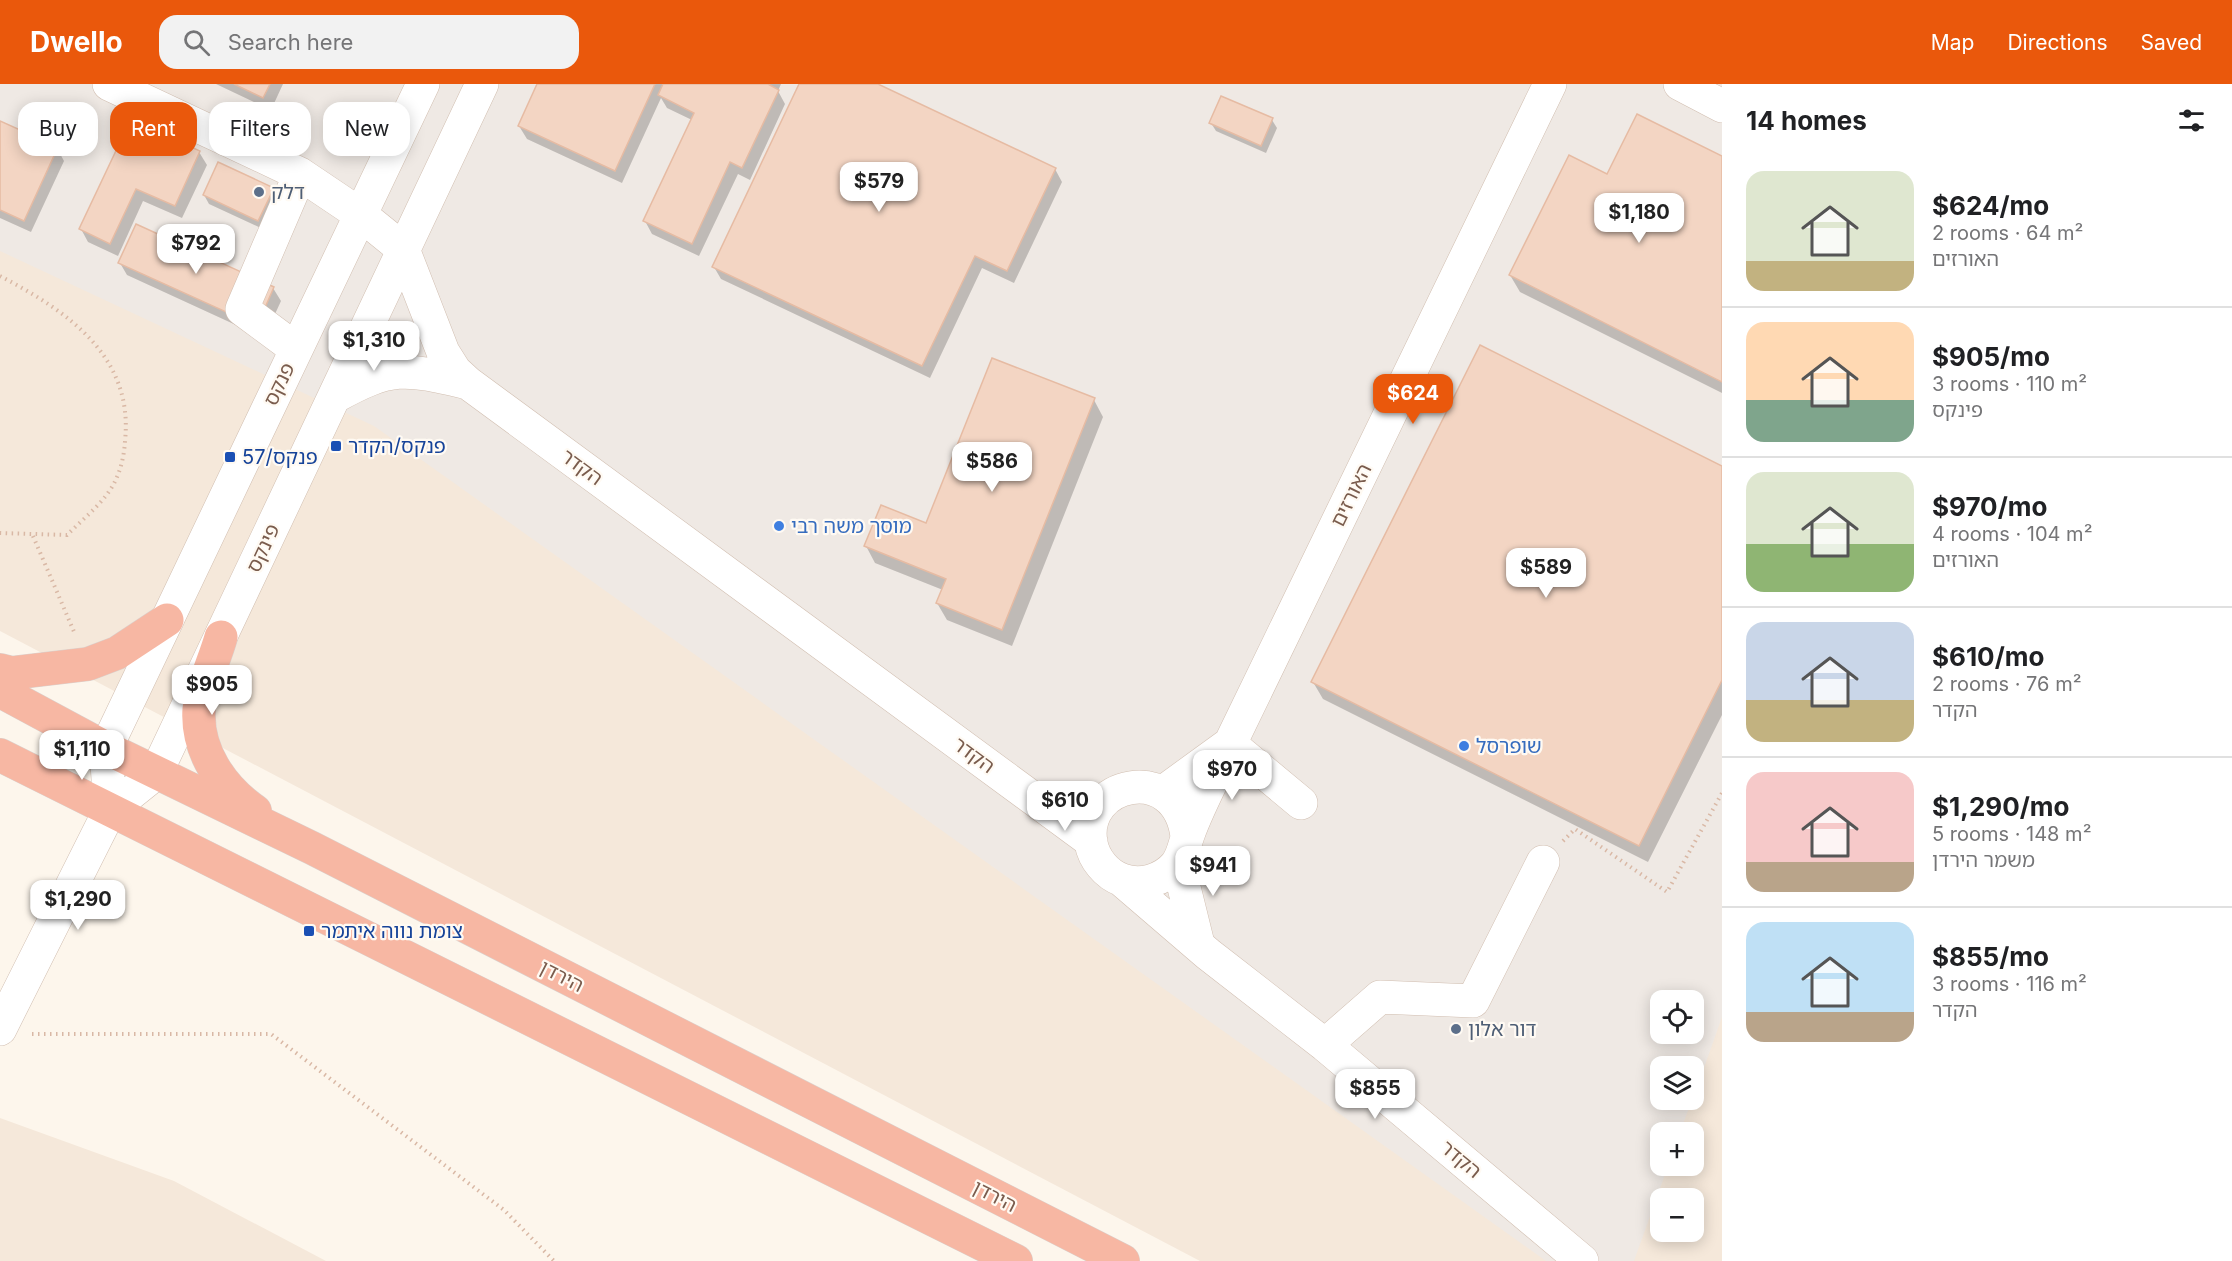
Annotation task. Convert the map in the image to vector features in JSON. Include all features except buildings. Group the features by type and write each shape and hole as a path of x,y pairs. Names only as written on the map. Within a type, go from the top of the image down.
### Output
{"highway":[{"path":"0,670 12,673 88,663 117,653 167,620"},
{"path":"221,638 200,709 204,747 210,762 224,784 246,804 312,848"},
{"name":"הירדן","path":"0,691 106,748 312,848 1123,1261"},
{"path":"0,755 1016,1261"}],"street":[{"path":"109,84 300,174 361,215 404,249"},
{"name":"פנקס","path":"167,620 423,84"},
{"name":"פינקס","path":"110,810 156,773 482,84"},
{"name":"האורזים","path":"1182,850 1230,744 1550,84"},
{"path":"1680,84 1722,106"},
{"path":"296,350 242,309 300,174"},
{"name":"הקדר","path":"404,249 443,352 455,371 468,383 1091,841"},
{"path":"334,397 370,377 395,371 424,373 468,383"},
{"path":"12,1032 110,810 106,748 167,620"},
{"path":"1230,744 1300,803"},
{"name":"האורזים","path":"1162,793 1230,744"},
{"path":"1182,850 1167,874 1154,880 1138,883 1123,880 1101,865 1091,841 1091,825 1097,811 1107,799 1120,790 1135,787 1150,788 1162,793 1180,810 1182,850 1198,944"},
{"path":"1325,1045 1380,997 1473,1001 1543,862"},
{"name":"הקדר","path":"1123,880 1198,944 1325,1045 1582,1261"}],"path":[{"path":"0,276 49,303 102,350 122,391 128,420 123,461 109,491 67,535 33,536 0,533"},
{"path":"33,536 88,663"},
{"path":"1543,862 1575,829 1667,892 1722,793"},
{"path":"12,1032 271,1034 504,1210 554,1261"}],"shaded area":[{"path":"0,84 1722,84 1722,1261 1200,1261 0,631"},
{"path":"0,84 1722,84 1722,1017 1704,1068 1704,1056 1650,1056 1650,1110 1688,1110 1684,1122 1650,1122 1650,1176 1664,1176 1660,1188 1650,1188 1650,1216 1634,1261 1546,1261 374,426 0,251"},
{"path":"0,1118 174,1181 326,1261 0,1261"}],"place":[{"name":"דלק","path":"259,192"},
{"name":"פנקס/הקדר","path":"336,446"},
{"name":"פנקס/57","path":"230,457"},
{"name":"מוסך משה רבי","path":"779,526"},
{"name":"שופרסל","path":"1464,746"},
{"name":"צומת נווה איתמר","path":"309,931"},
{"name":"דור אלון","path":"1456,1029"}]}
